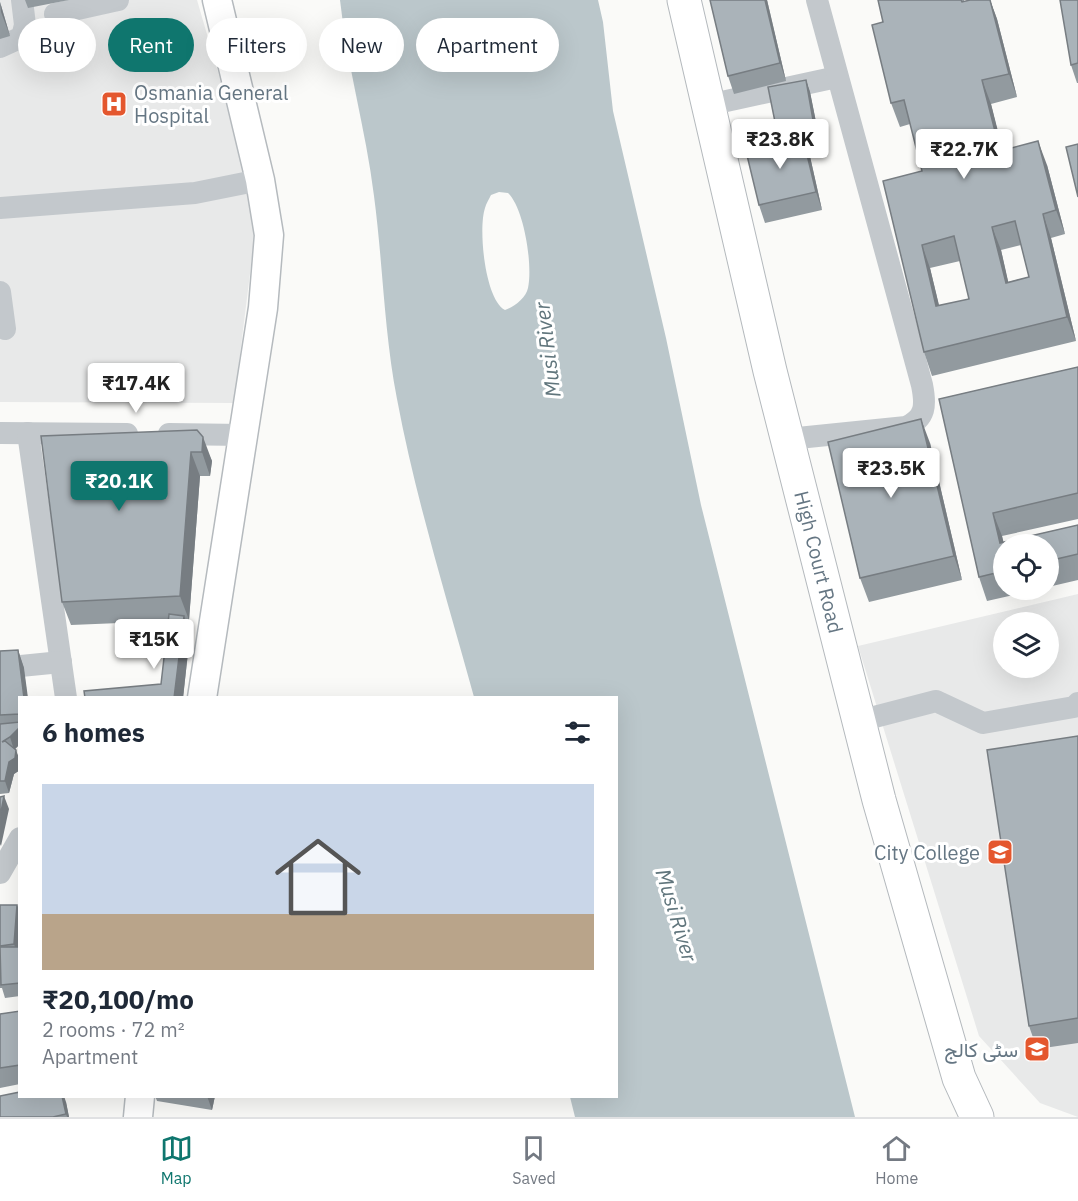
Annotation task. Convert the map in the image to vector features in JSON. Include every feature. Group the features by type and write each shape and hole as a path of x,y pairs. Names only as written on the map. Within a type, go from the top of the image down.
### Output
{"highway":[{"name":"High Court Road","path":"684,0 788,439 859,721 959,1078 977,1117"}],"main road":[{"path":"202,696 263,309 269,235 261,180 217,0"},
{"path":"138,1117 140,1098"}],"street":[{"path":"0,47 22,37 25,25 22,0"},
{"path":"55,14 118,0"},
{"path":"788,439 906,427 919,420 925,409 922,385 817,0"},
{"path":"708,105 837,77"},
{"path":"0,208 195,193 261,180"},
{"path":"0,292 5,329"},
{"path":"0,433 243,435"},
{"path":"28,433 66,696"},
{"path":"0,668 61,662"},
{"path":"859,721 936,702 983,723 1074,707 1078,703"},
{"path":"0,873 18,842"}],"shaded area":[{"name":"Osmania General Hospital","path":"0,0 197,0 206,31 206,72 218,72 258,209 234,403 0,402"},
{"name":"City College","path":"1078,594 1078,1117 1040,1103 979,1036 858,646 993,614 993,678 1059,678 1059,612 1002,612"}],"water":[{"name":"Musi River","path":"340,0 598,0 603,22 613,111 666,338 701,505 855,1117 575,1117 570,1098 618,1098 618,696 474,696 423,512 397,399 389,349 371,171 351,72 404,72 404,18 343,18","holes":["499,192 508,193 519,211 528,252 528,288 522,299 505,310 498,304 488,279 483,247 483,218 491,195"]}],"building":[{"path":"710,0 765,0 780,63 728,76"},
{"path":"878,0 961,0 962,2 990,0 1009,74 982,80 1000,151 1038,141 1056,210 1043,214 1067,317 924,352 883,181 922,171 904,100 891,103 872,25 883,22","holes":["1015,221 1029,277 1006,283 992,227","954,236 969,299 936,306 922,245"]},
{"path":"1060,0 1078,0 1078,63 1071,65"},
{"path":"806,80 813,120 776,127 768,87"},
{"path":"802,134 816,192 759,205 745,147"},
{"path":"1078,144 1078,197 1066,147"},
{"path":"1078,367 1078,493 993,513 998,534 993,534 993,574 979,577 939,399"},
{"path":"921,419 954,556 860,578 828,442"},
{"path":"197,430 203,437 202,452 191,452 180,596 62,602 41,436"},
{"path":"1078,525 1078,554 1059,558 1059,534 1039,534"},
{"path":"169,614 184,616 174,696 85,696 84,691 161,684"},
{"path":"18,650 24,696 18,696 18,714 0,715 0,651"},
{"path":"18,722 18,729 2,742 5,741 16,750 15,758 9,762 5,781 0,781 0,724"},
{"path":"1078,736 1078,1018 1029,1026 987,750"},
{"path":"4,796 0,817 0,797"},
{"path":"0,905 17,905 14,944 0,946"},
{"path":"0,947 18,947 18,983 1,985"},
{"path":"18,1011 18,1065 0,1068 0,1014"},
{"path":"18,1092 18,1098 62,1098 66,1114 53,1117 0,1117 0,1096"}],"place":[{"name":"Osmania General Hospital","path":"114,104"},
{"name":"City College","path":"1000,852"},
{"name":"سٹی کالج","path":"1037,1049"}]}
